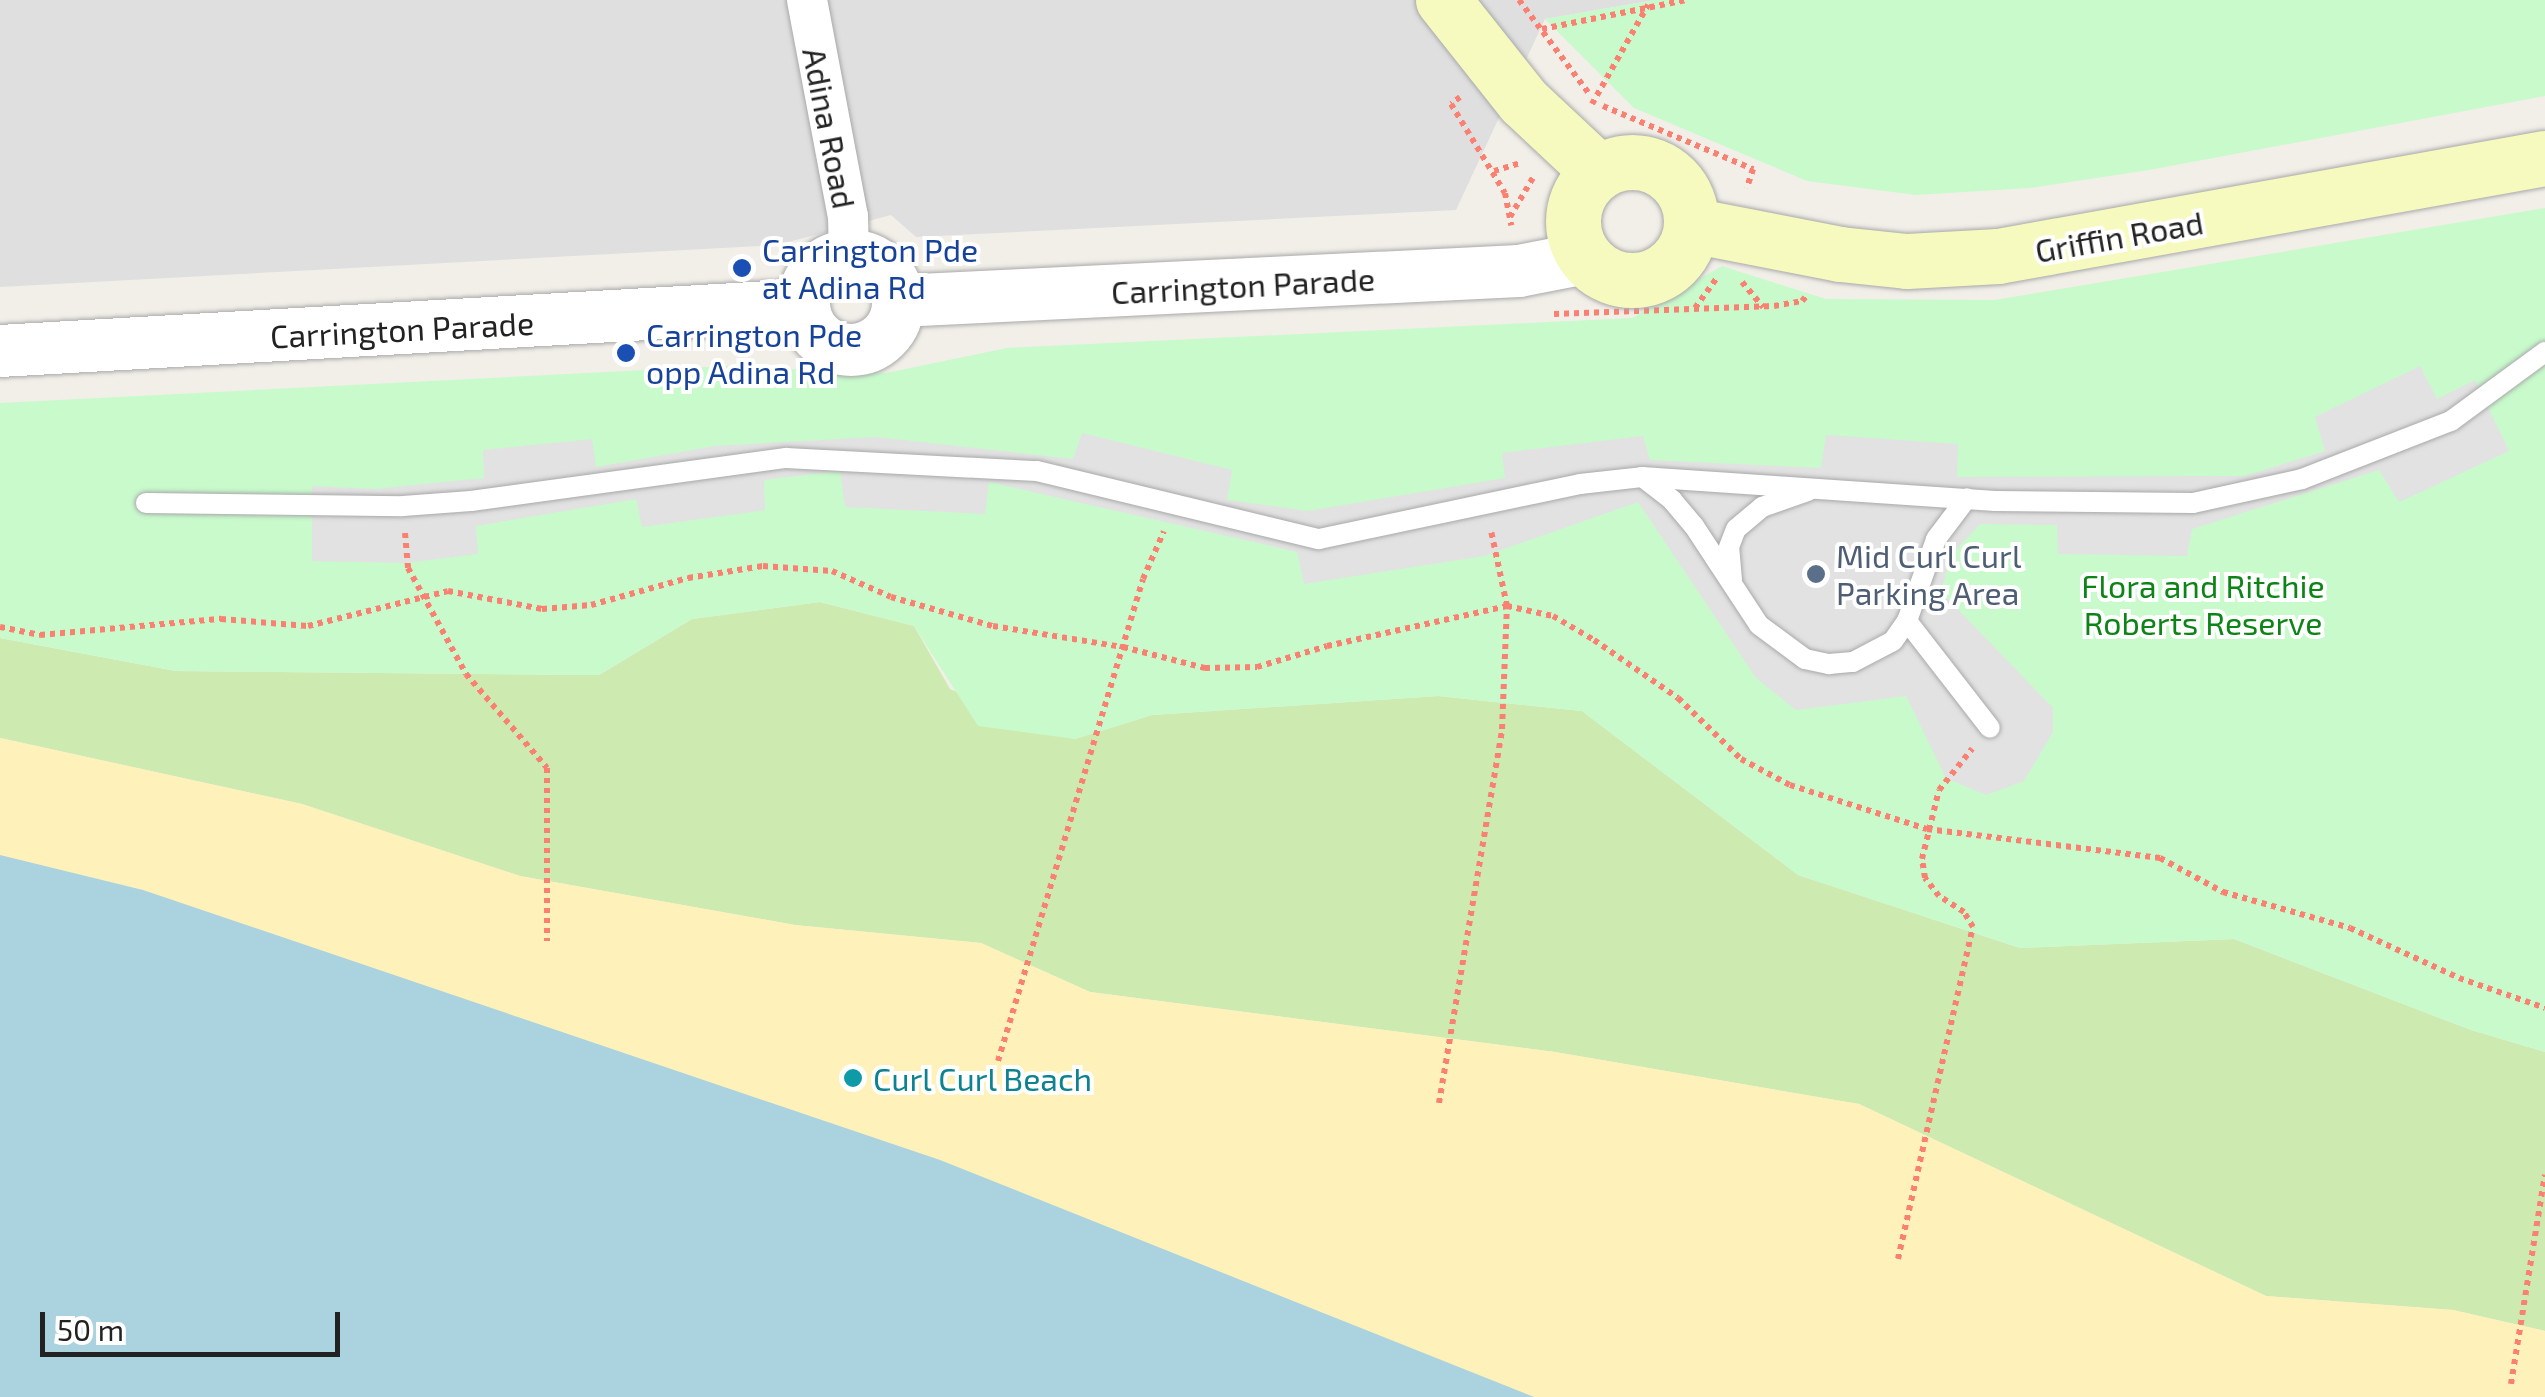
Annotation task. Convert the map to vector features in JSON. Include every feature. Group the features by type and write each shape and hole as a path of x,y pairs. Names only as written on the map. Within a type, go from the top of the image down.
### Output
{"main road":[{"path":"1443,0 1523,101 1599,172"},
{"name":"Griffin Road","path":"1691,225 1840,254 1908,261 1998,256 2545,158"},
{"path":"1616,164 1652,166 1681,188 1691,225 1687,244 1676,262 1640,280 1620,279 1586,258 1573,222 1585,186 1599,172 1616,164"}],"street":[{"name":"Adina Road","path":"806,0 848,216 848,256"},
{"path":"848,256 878,264 888,273 899,301 889,332 862,350 829,346 807,322 804,305 811,277 821,266 848,256"},
{"name":"Carrington Parade","path":"899,301 1519,270 1586,258"},
{"name":"Carrington Parade","path":"0,350 804,305"}],"lane":[{"path":"146,502 403,506 471,502 786,458 1038,472 1319,539 1486,508 1580,484 1642,477 1967,498 2193,503 2302,480 2451,421 2545,352"},
{"path":"1642,477 1683,513 1735,592 1780,644 1804,659 1829,664 1877,652 1907,621 1924,561 1967,498"},
{"path":"1735,592 1729,547 1736,529 1762,507 1823,487"},
{"path":"1907,621 1990,728"}],"path":[{"path":"1519,0 1594,102 1630,121 1753,169"},
{"path":"1542,29 1686,0"},
{"path":"1594,102 1648,5"},
{"path":"1495,67 1451,104 1494,170 1512,228"},
{"path":"1494,170 1524,162 1531,165 1534,176 1510,216"},
{"path":"1541,315 1762,307 1802,301 1840,254"},
{"path":"1694,309 1721,273"},
{"path":"1740,280 1762,307"},
{"path":"403,506 408,568 420,595 466,674 547,768 547,942"},
{"path":"998,1061 1142,579 1175,506"},
{"path":"1440,1103 1502,728 1507,606 1486,508"},
{"path":"0,628 40,635 222,620 308,626 448,591 542,609 591,605 688,578 764,566 832,571 891,597 994,626 1123,647 1205,668 1258,668 1327,646 1507,606 1553,616 1594,640 1678,698 1741,759 1790,785 1927,829 2160,858 2223,892 2350,928 2459,978 2545,1008"},
{"path":"1898,1259 1974,927 1925,878 1922,859 1927,829 1939,790 1990,728"},
{"path":"2511,1384 2545,1175"}],"shaded area":[{"path":"0,0 1655,0 1545,19 1456,210 916,237 891,215 777,245 0,287"},
{"name":"Mid Curl Curl Parking Area","path":"2420,366 2437,399 2475,380 2509,451 2399,502 2379,470 2192,529 2187,556 2058,554 2057,525 1980,524 1951,555 1941,592 2053,708 2053,732 2024,781 1986,795 1946,778 1906,696 1796,710 1756,678 1638,502 1484,556 1304,584 1297,552 989,482 985,514 845,507 840,471 764,480 765,510 642,527 636,499 476,526 478,554 405,563 312,561 312,486 375,489 484,478 483,450 592,439 596,467 715,446 876,437 1073,459 1082,433 1232,470 1227,500 1308,511 1505,478 1502,453 1643,436 1650,460 1821,468 1826,435 1958,444 1957,477 2245,476 2325,451 2315,417"}],"green space":[{"path":"1655,0 2545,0 2545,96 2149,170 2030,188 1916,195 1807,181 1634,108 1545,19"},
{"name":"Flora and Ritchie Roberts Reserve","path":"2545,208 2545,1052 2471,1030 2234,939 2020,948 1798,875 1582,711 1438,696 1152,715 1075,739 978,726 914,626 820,602 692,619 599,675 176,671 0,638 0,403 724,366 886,373 1007,348 1632,318 1722,266 1826,299 1995,300"},
{"path":"820,602 914,626 950,689 1075,739 1152,715 1438,696 1582,711 1798,875 2020,948 2234,939 2471,1030 2545,1052 2545,1331 2453,1310 2266,1296 1859,1104 1555,1052 1090,992 981,943 795,925 520,876 302,804 0,738 0,638 176,671 599,675 692,619"}],"sand":[{"name":"Curl Curl Beach","path":"0,738 302,804 520,876 795,925 981,943 1090,992 1555,1052 1859,1104 2266,1296 2453,1310 2545,1331 2545,1397 448,1397 0,1345"}],"water":[{"path":"0,855 143,890 940,1160 1534,1397 0,1397"}],"place":[{"name":"Carrington Pde at Adina Rd","path":"742,268"},
{"name":"Carrington Pde opp Adina Rd","path":"626,353"},
{"name":"Mid Curl Curl Parking Area","path":"1816,574"},
{"name":"Curl Curl Beach","path":"853,1078"}]}
